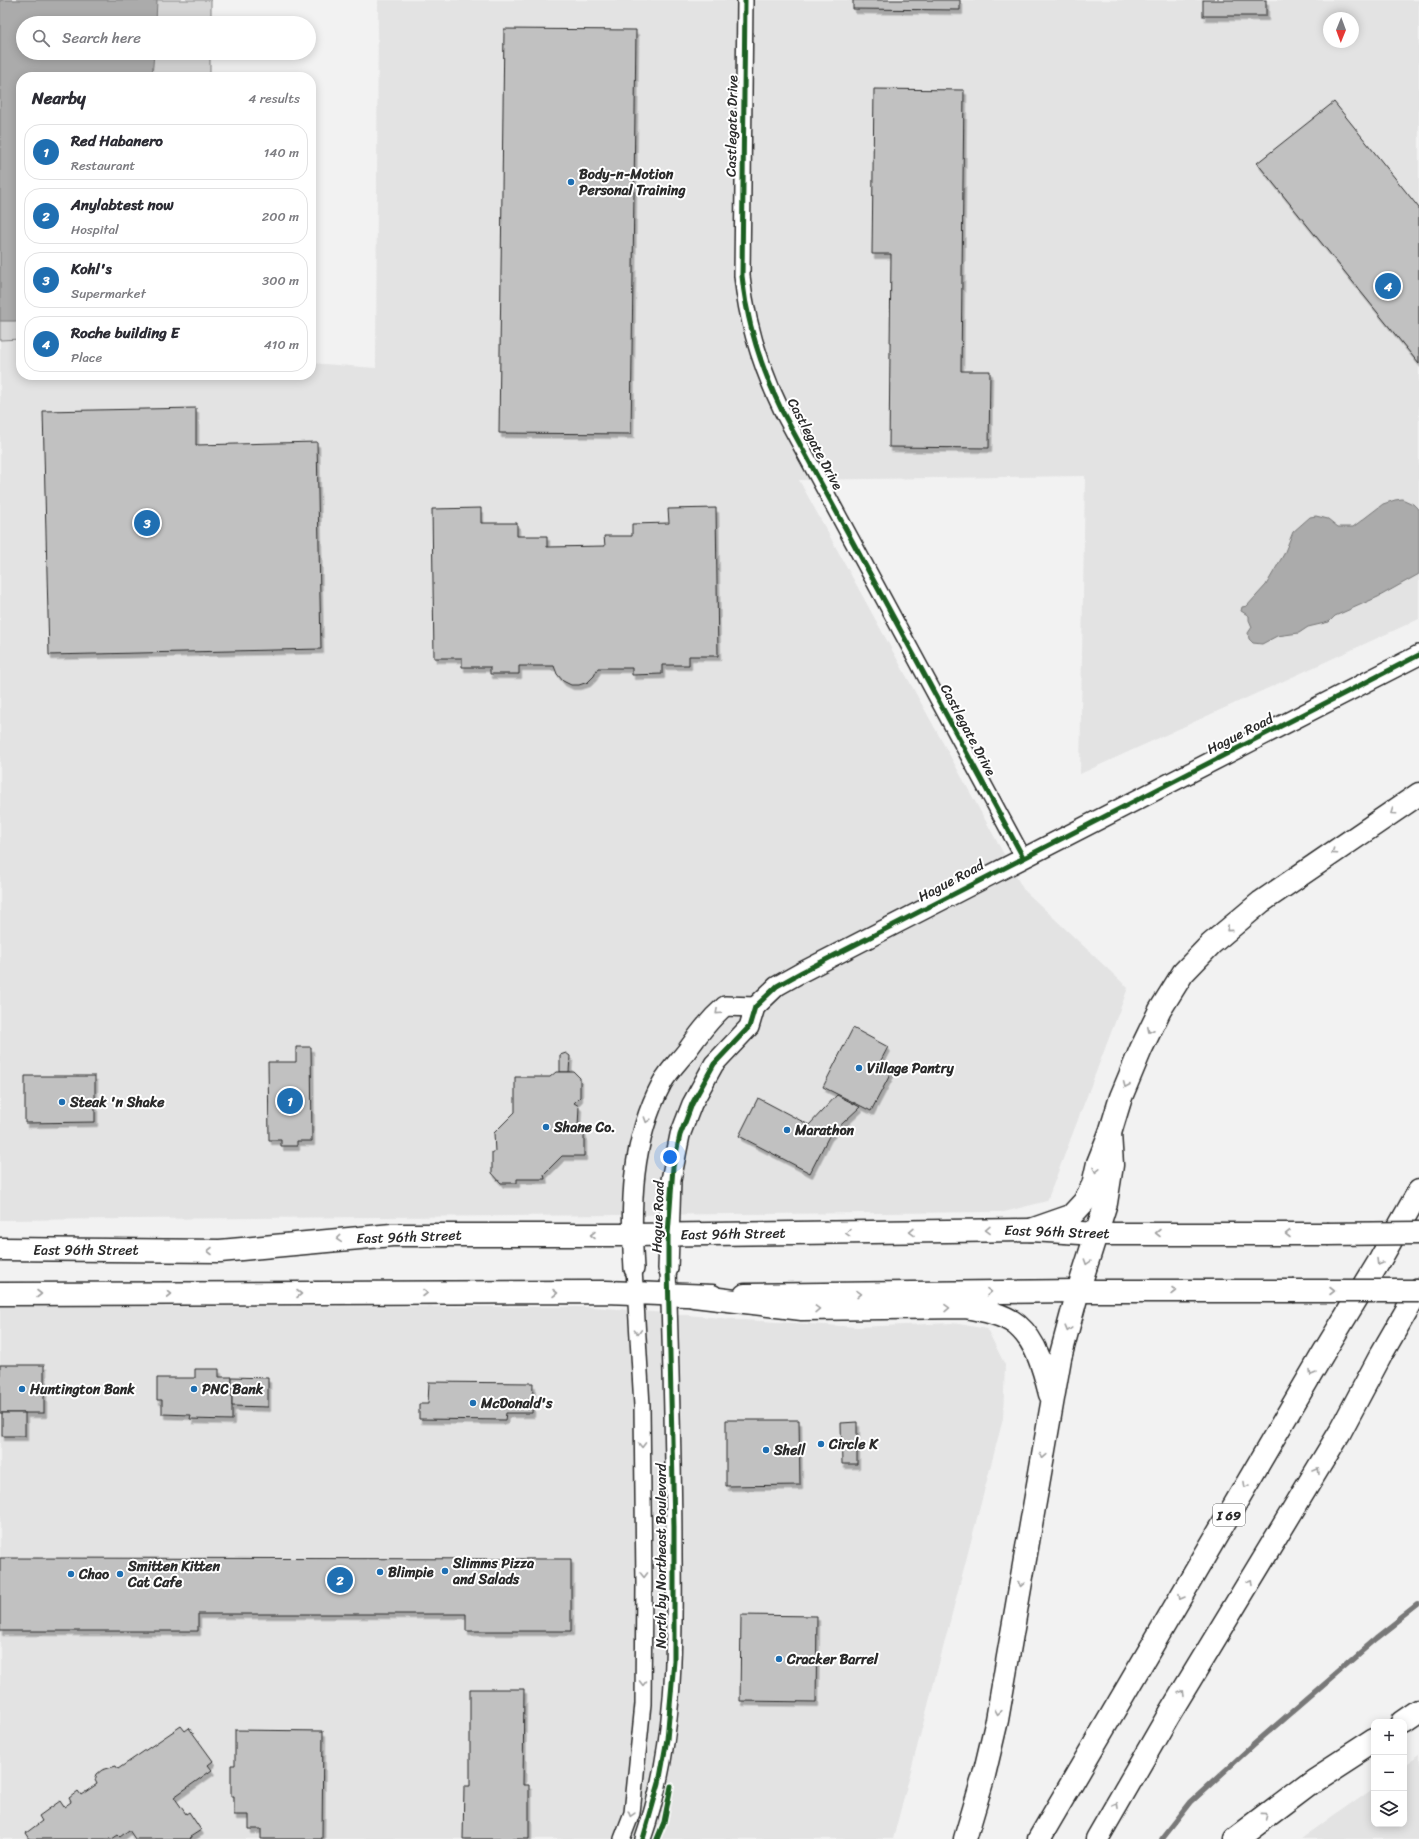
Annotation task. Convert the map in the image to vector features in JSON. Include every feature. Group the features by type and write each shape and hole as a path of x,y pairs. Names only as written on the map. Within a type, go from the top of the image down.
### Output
{"main road":[{"path":"1031,1230 1071,1216 1084,1202 1093,1185 1098,1164 1110,1133 1120,1097 1160,1010 1183,973 1211,944 1260,902 1419,794"},
{"path":"965,1839 984,1774 997,1720 1060,1358 1078,1291 1106,1203 1112,1165 1110,1133"},
{"name":"I 69","path":"1039,1839 1316,1366 1380,1260 1419,1191"},
{"name":"East 96th Street","path":"0,1250 220,1251 392,1235 668,1235 1031,1230 1097,1234 1419,1233"},
{"path":"0,1294 635,1294 694,1296 1078,1291 1419,1290"},
{"path":"1096,1839 1168,1716 1340,1432 1382,1353 1419,1290"},
{"path":"694,1296 802,1309 965,1308 985,1311 1017,1324 1031,1342 1044,1366 1053,1402"},
{"path":"1407,1719 1419,1711"},
{"path":"1236,1839 1314,1780 1371,1743"}],"street":[{"name":"Castlegate Drive","path":"745,0 742,276 749,320 758,353 767,379 782,411 1023,857"},
{"name":"Hague Road","path":"668,1269 671,1180 680,1135 692,1104 714,1064 749,1027 755,1007 778,986 802,972 1023,857 1242,747 1419,654"},
{"name":"Hague Road","path":"634,1269 632,1193 635,1164 651,1109 662,1083 706,1024 725,1006 755,1007"},
{"name":"North by Northeast Boulevard","path":"622,1839 632,1813 643,1704 644,1583 642,1406 634,1269"},
{"name":"North by Northeast Boulevard","path":"643,1839 659,1784 667,1739 674,1662 674,1527 668,1269"}],"shaded area":[{"path":"0,0 211,0 211,16 16,16 16,60 210,60 210,72 16,72 16,339 0,340"},
{"path":"0,0 157,0 156,16 16,16 16,60 153,60 152,72 16,72 16,321 0,321"},
{"path":"378,0 1419,0 1419,619 1080,774 1085,476 799,480 1023,889 1128,988 1047,1201 1004,1212 0,1220 0,340 16,339 16,380 316,380 316,363 376,368"},
{"path":"1402,499 1413,504 1419,510 1419,574 1378,597 1335,616 1329,622 1308,627 1299,633 1277,636 1262,644 1253,643 1249,639 1248,633 1252,627 1249,616 1241,611 1242,607 1247,606 1266,585 1284,554 1293,532 1310,517 1316,516 1328,519 1338,527 1353,527 1383,504"},
{"path":"0,1306 595,1307 744,1320 857,1327 953,1323 987,1329 1005,1365 1003,1419 893,1839 0,1839"},
{"path":"1419,1757 1419,1839 1301,1839 1371,1789 1371,1827 1407,1827 1407,1765"}],"building":[{"path":"853,0 960,0 960,10 853,9"},
{"path":"1203,0 1266,0 1266,16 1203,16"},
{"path":"504,29 636,30 631,434 499,433"},
{"path":"874,89 964,90 961,371 990,371 989,448 889,447 891,254 872,254"},
{"path":"1334,102 1419,208 1419,364 1257,163"},
{"path":"196,408 196,445 317,442 321,649 49,655 43,411"},
{"path":"481,508 481,523 517,523 517,536 547,536 547,547 605,546 604,536 632,536 632,524 669,523 668,509 716,508 718,656 689,656 689,665 662,665 662,674 632,675 632,668 598,668 594,676 588,682 579,685 571,685 563,681 557,674 554,666 519,666 519,674 490,674 490,667 462,667 462,658 434,658 432,509"},
{"name":"Village Pantry","path":"853,1028 888,1047 879,1064 892,1071 871,1111 823,1087"},
{"path":"296,1047 311,1047 312,1141 297,1141 297,1146 281,1146 281,1140 269,1140 268,1062 296,1062"},
{"path":"566,1053 570,1056 569,1072 560,1072 560,1055"},
{"path":"556,1072 574,1072 580,1078 580,1097 574,1103 579,1106 578,1127 584,1133 584,1156 562,1156 544,1174 545,1179 517,1179 517,1183 501,1183 492,1173 492,1152 495,1152 494,1133 515,1112 515,1077 550,1077"},
{"path":"25,1076 95,1076 95,1122 25,1123"},
{"path":"837,1095 860,1107 829,1136 810,1173 739,1136 758,1098 809,1125"},
{"name":"Huntington Bank","path":"0,1365 44,1365 44,1413 0,1413"},
{"name":"PNC Bank","path":"195,1369 219,1369 219,1377 232,1377 232,1420 190,1419 191,1415 162,1414 162,1400 157,1400 157,1378 195,1378"},
{"path":"232,1377 268,1378 268,1407 232,1406"},
{"path":"429,1382 533,1383 532,1413 506,1413 505,1420 419,1419 419,1404 428,1404"},
{"path":"2,1413 25,1413 25,1436 2,1436"},
{"path":"726,1420 799,1420 800,1485 726,1486"},
{"path":"857,1422 857,1464 842,1464 841,1423"},
{"path":"0,1558 571,1559 571,1631 466,1631 466,1614 198,1614 198,1631 0,1631"},
{"name":"Cracker Barrel","path":"741,1615 817,1616 816,1702 740,1701"},
{"path":"470,1689 524,1689 523,1785 529,1785 529,1839 463,1839 464,1786 470,1786"},
{"path":"181,1726 185,1731 189,1728 213,1761 208,1765 212,1770 174,1797 186,1814 189,1812 201,1830 190,1837 191,1839 135,1839 129,1830 120,1837 118,1835 112,1839 30,1839 26,1833 42,1821 39,1816 60,1801 64,1807 71,1802 69,1798 78,1791 81,1795 97,1784 95,1780 97,1774 102,1770 116,1766 118,1769"},
{"path":"235,1730 323,1731 322,1839 261,1839 261,1829 249,1829 249,1815 234,1815 234,1796 231,1796 231,1765 235,1765"}],"waterway":[{"path":"1162,1839 1191,1802 1252,1746 1377,1638 1419,1605"}],"cycle path":[{"path":"745,0 742,276 747,311 761,362 782,411 1023,857"},
{"path":"643,1839 659,1783 667,1739 674,1661 674,1527 668,1269 668,1235 673,1167 680,1135 692,1104 714,1064 749,1027 755,1007 777,986 1419,655"},
{"path":"657,1839 664,1822 671,1786"}],"place":[{"name":"Body-n-Motion Personal Training","path":"571,182"},
{"name":"Roche building E","path":"1388,286"},
{"name":"Kohl's","path":"147,523"},
{"name":"Village Pantry","path":"859,1068"},
{"name":"Red Habanero","path":"290,1101"},
{"name":"Steak 'n Shake","path":"62,1102"},
{"name":"Shane Co.","path":"546,1127"},
{"name":"Marathon","path":"787,1130"},
{"name":"Huntington Bank","path":"22,1389"},
{"name":"PNC Bank","path":"194,1389"},
{"name":"McDonald's","path":"473,1403"},
{"name":"Circle K","path":"821,1444"},
{"name":"Shell","path":"766,1450"},
{"name":"Slimms Pizza and Salads","path":"445,1571"},
{"name":"Blimpie","path":"380,1572"},
{"name":"Chao","path":"71,1574"},
{"name":"Smitten Kitten Cat Cafe","path":"120,1574"},
{"name":"Anylabtest now","path":"340,1580"},
{"name":"Cracker Barrel","path":"779,1659"}]}
